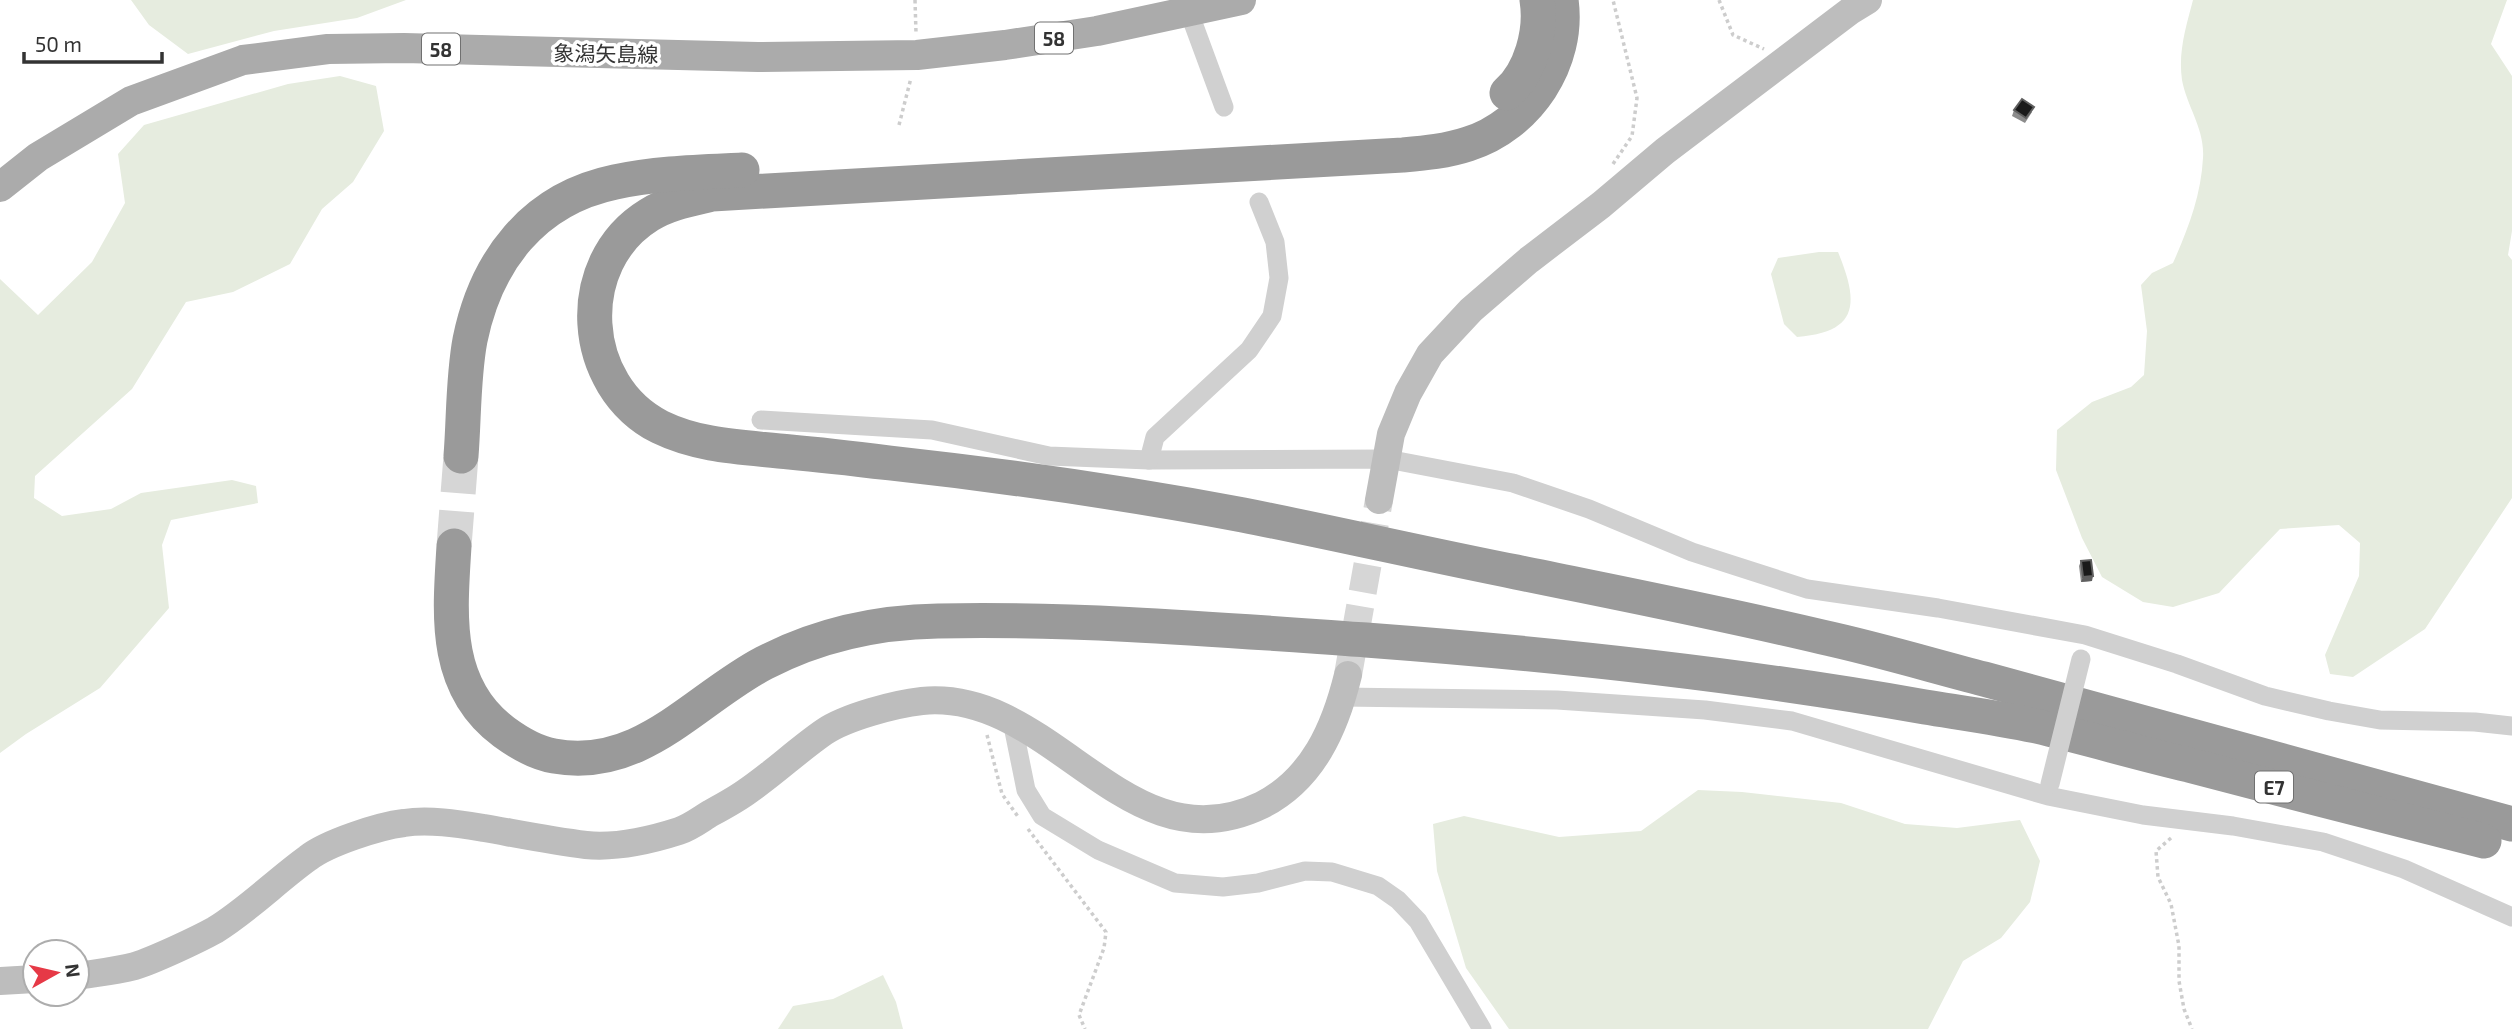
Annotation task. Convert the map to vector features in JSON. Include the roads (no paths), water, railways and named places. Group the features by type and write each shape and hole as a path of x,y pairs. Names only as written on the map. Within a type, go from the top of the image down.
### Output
{"highway":[{"path":"461,456 470,342 480,302 496,265 520,234 546,211 578,193 613,182 711,172 1434,130 1466,121 1490,108 1512,89 1528,65 1536,38 1537,0"},
{"path":"1561,0 1562,33 1555,61 1541,88 1523,110 1497,129 1469,144 1438,151 1389,156 712,194 676,203 648,215 623,237 608,258 596,287 593,319 597,351 610,381 627,404 651,423 682,438 725,446 991,474 1244,516 1824,637 2041,711"},
{"path":"454,546 451,609 453,645 461,675 476,703 494,724 520,743 548,755 580,759 610,756 640,744 668,729 738,678 802,646 848,632 891,624 935,621 1194,628 1617,661 1830,690 2041,711"},
{"name":"E7","path":"2041,711 2512,824"},
{"name":"E7","path":"2041,711 2512,848"}],"main road":[{"name":"象潟矢島線","path":"0,187 38,157 131,101 243,60 328,49 404,48 758,57 917,55 1005,46 1071,35 1188,6 1241,0"}],"street":[{"path":"1379,500 1391,434 1408,393 1430,354 1471,310 1665,150 1868,0"},
{"path":"1188,6 1223,107"},
{"path":"1150,460 1155,437 1249,350 1272,316 1279,278 1275,242 1259,202"},
{"path":"761,420 932,430 1049,456 1150,460 1387,460 1513,483 1589,509 1692,552 1807,589 1938,608 2085,635 2265,696 2329,711 2380,720 2474,722 2512,726"},
{"path":"2049,790 2085,635"},
{"path":"91,974 136,966 214,930 270,891 309,856 334,842 404,822 455,824 589,845 640,841 684,830 748,791 828,729 877,710 923,701 970,703 1012,721 1065,754 1115,791 1160,813 1200,821 1241,815 1276,798 1307,772 1324,742 1345,686 1705,710 1792,721 2143,815 2323,842 2404,869 2512,917"},
{"path":"1012,721 1026,790 1042,816 1098,850 1175,883 1223,887 1258,883 1305,871 1332,872 1378,886 1398,900 1418,921 1482,1029"},
{"path":"0,981 21,980"}],"tunnel":[{"path":"454,546 461,456"},
{"path":"1348,675 1379,500"}]}
